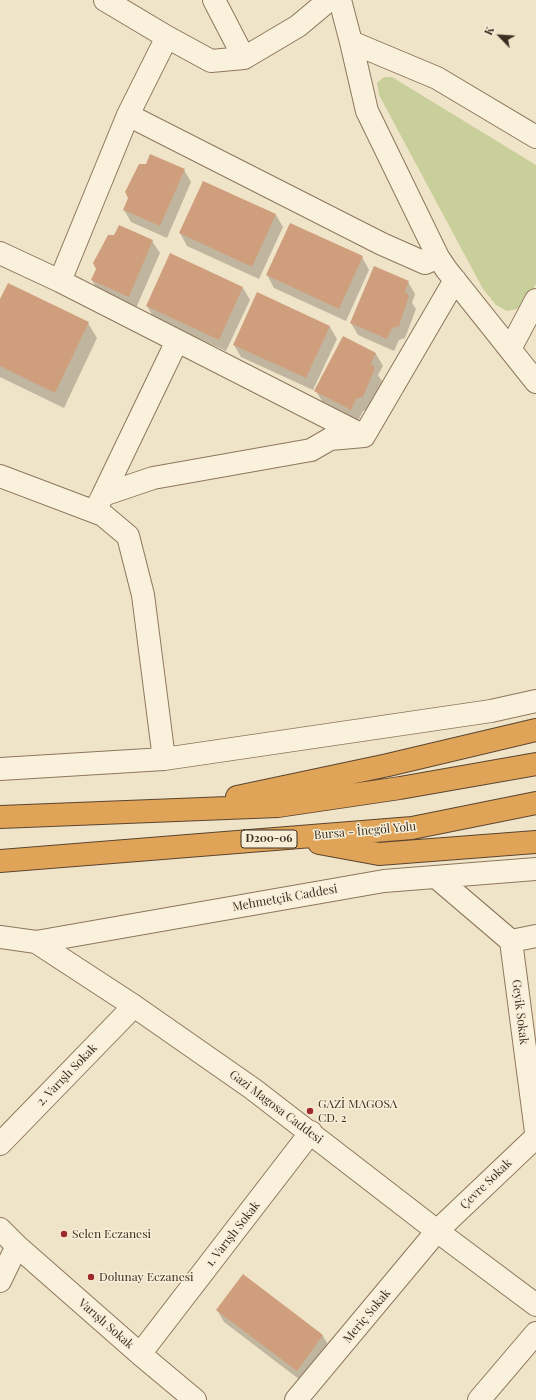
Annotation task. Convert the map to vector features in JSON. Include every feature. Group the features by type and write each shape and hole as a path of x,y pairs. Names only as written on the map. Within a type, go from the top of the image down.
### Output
{"highway":[{"path":"170,810 388,765 536,730"},
{"path":"0,817 278,806 400,788 536,764"},
{"name":"Bursa - İnegöl Yolu","path":"0,861 412,828 536,803"},
{"path":"288,838 379,854 536,842"}],"street":[{"path":"104,0 211,61 244,58 298,26 329,0"},
{"path":"214,0 244,58"},
{"path":"340,0 367,111 438,257 536,382"},
{"path":"60,281 128,115 167,37"},
{"path":"351,42 437,78 536,137"},
{"path":"128,115 382,244 426,263 438,257"},
{"path":"0,253 60,281 364,436"},
{"path":"364,436 455,280"},
{"path":"510,349 536,300"},
{"path":"164,759 143,595 128,536 103,515 99,503 177,341"},
{"path":"0,476 99,503 153,478 311,450 330,439 364,436"},
{"path":"0,769 164,759 491,711 536,701"},
{"name":"Mehmetçik Caddesi","path":"36,942 384,881 536,869"},
{"path":"436,877 511,941 536,936"},
{"name":"Gazi Magosa Caddesi","path":"0,937 36,942 134,1006 253,1089 311,1132 437,1231 536,1305"},
{"name":"Geyik Sokak","path":"511,941 536,1132"},
{"name":"2. Varışlı Sokak","path":"0,1144 134,1006"},
{"name":"1. Varışlı Sokak","path":"140,1354 311,1132"},
{"name":"Çevre Sokak","path":"437,1231 536,1137"},
{"name":"Varışlı Sokak","path":"0,1229 140,1354 195,1400"},
{"name":"Meriç Sokak","path":"296,1400 437,1231"},
{"path":"0,1281 18,1246"},
{"path":"479,1400 536,1333"}],"green space":[{"path":"384,77 392,77 536,165 536,284 527,299 517,309 507,311 496,305 483,289 379,95 377,83"}],"building":[{"path":"150,154 185,169 160,226 123,210 128,198 125,192 139,164 146,164"},
{"path":"203,181 276,214 252,267 179,233"},
{"path":"290,223 363,256 339,309 266,275"},
{"path":"119,225 153,240 129,297 91,280 96,269 93,263 108,235 114,235"},
{"path":"170,253 243,287 219,340 146,306"},
{"path":"374,266 409,281 405,291 409,296 399,326 392,328 387,339 350,323"},
{"path":"8,283 89,322 55,393 0,366 0,299"},
{"path":"257,292 330,326 306,378 233,345"},
{"path":"343,336 376,353 371,363 375,368 363,397 356,399 351,410 314,391"},
{"path":"243,1274 323,1335 297,1371 216,1310"}],"place":[{"name":"GAZİ MAGOSA CD. 2","path":"310,1111"},
{"name":"Selen Eczanesi","path":"64,1234"},
{"name":"Dolunay Eczanesi","path":"91,1277"}]}
